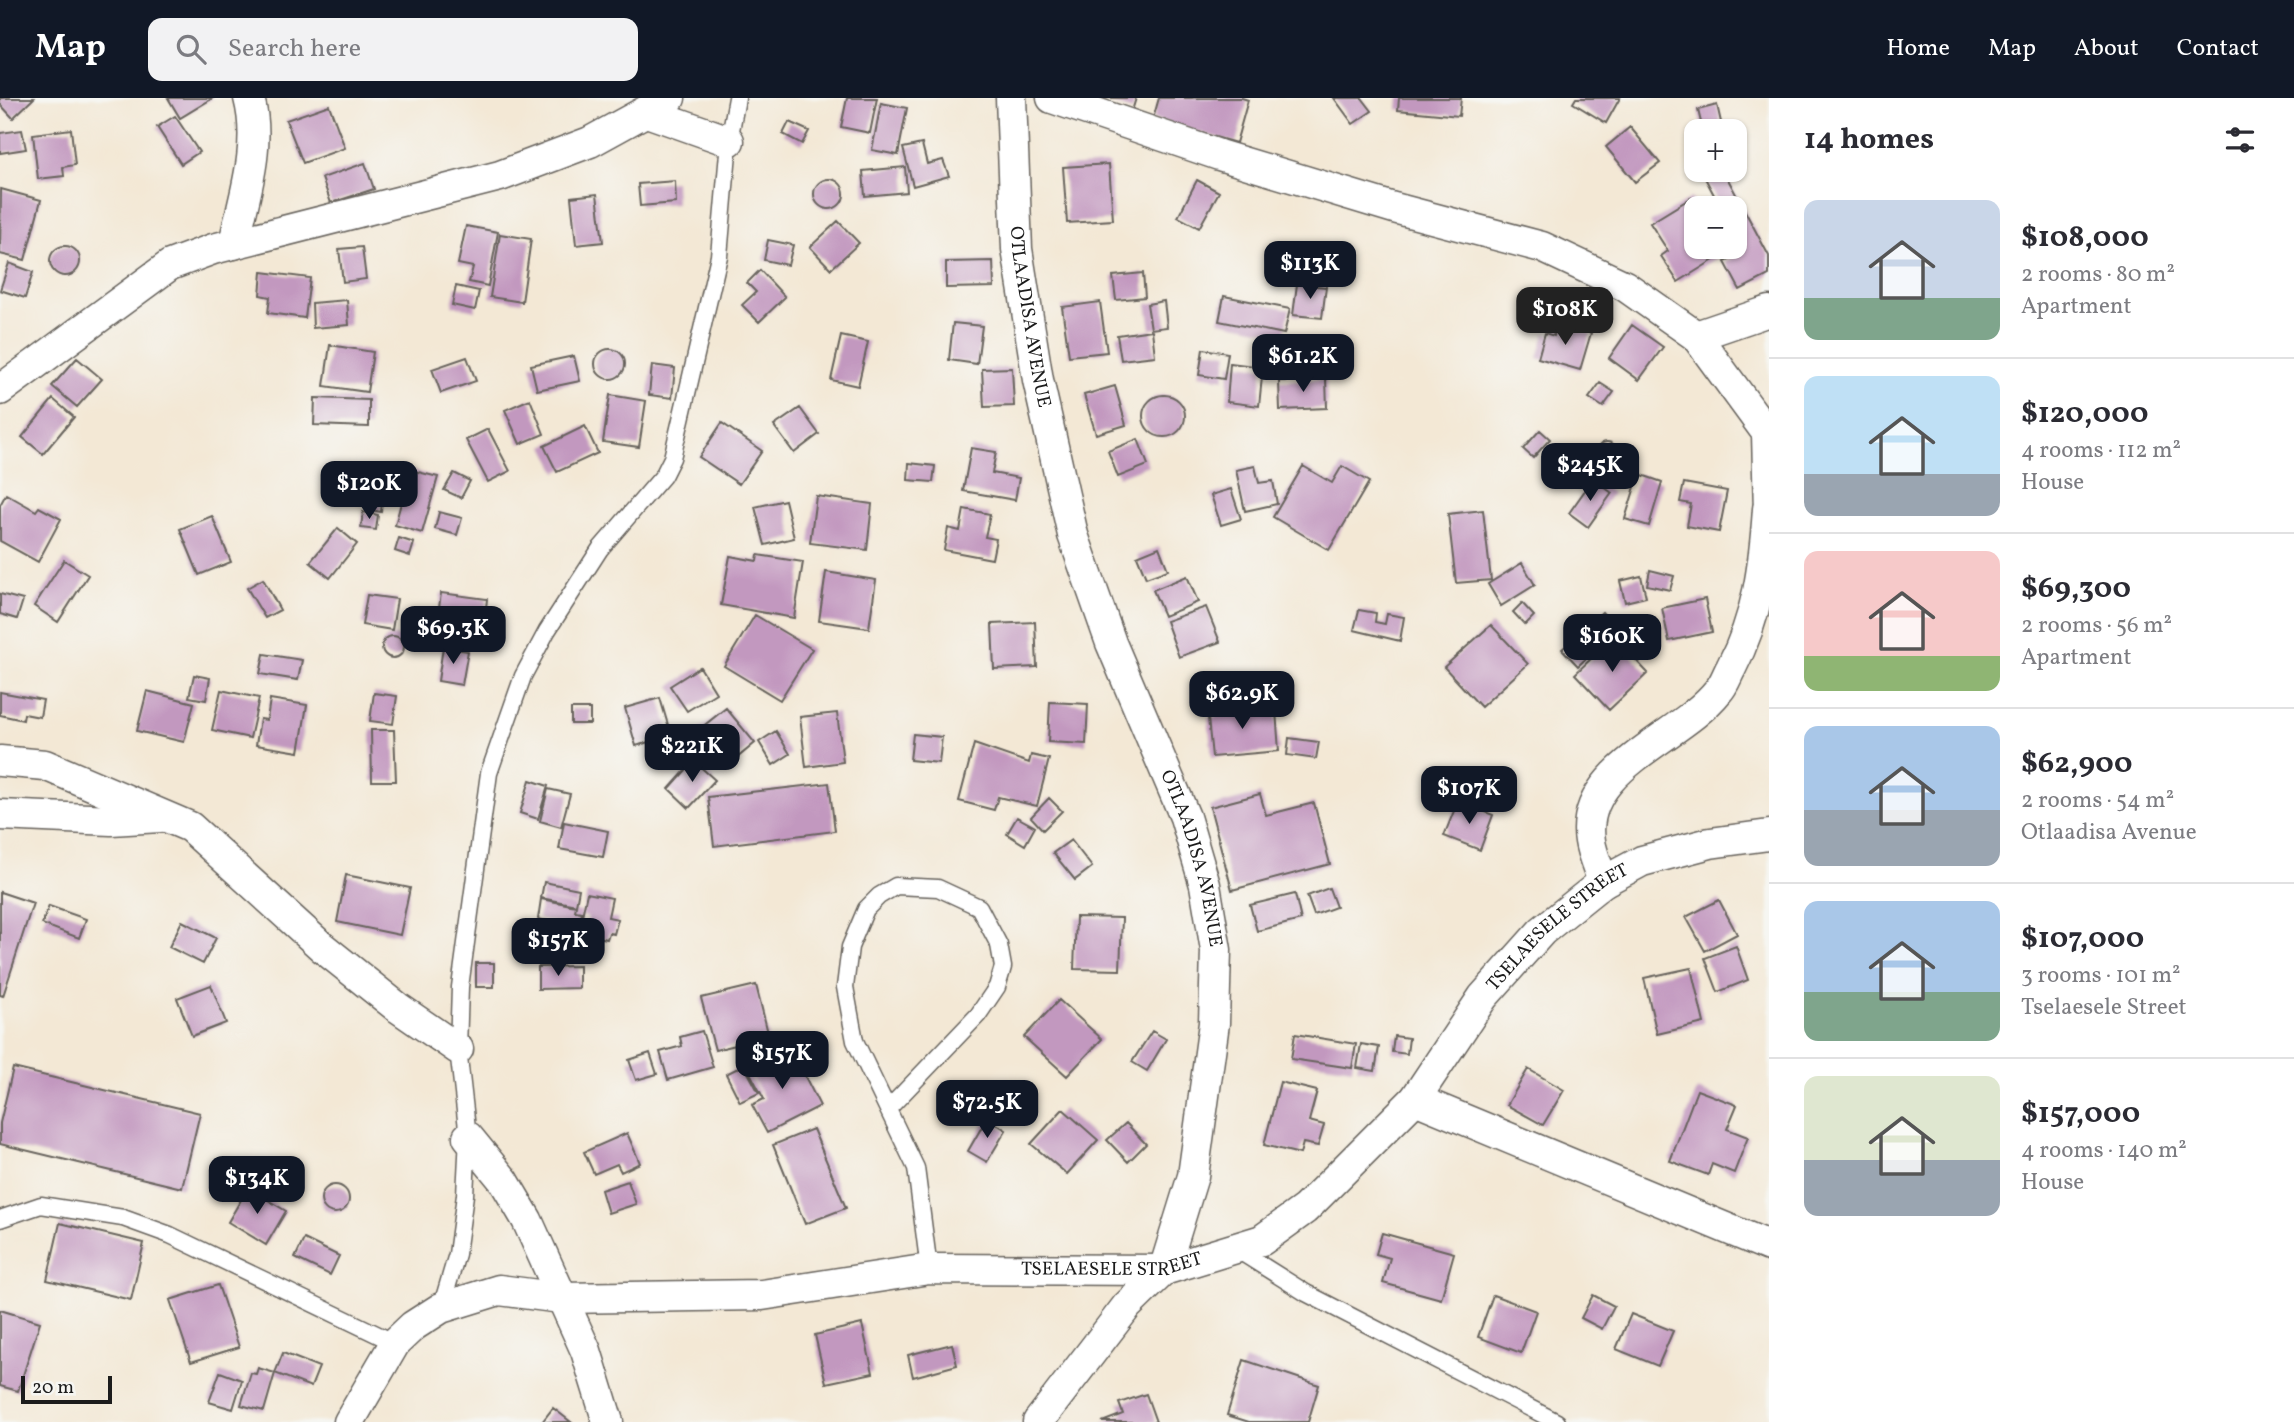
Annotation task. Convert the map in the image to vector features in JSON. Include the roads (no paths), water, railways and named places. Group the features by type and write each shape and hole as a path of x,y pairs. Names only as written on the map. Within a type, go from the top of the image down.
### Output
{"street":[{"path":"234,244 255,143 255,119 250,98"},
{"name":"OTLAADISA AVENUE","path":"1011,98 1017,249 1038,380 1073,535 1111,642 1185,817 1205,885 1216,950 1214,1023 1193,1175 1164,1270 1126,1306 1038,1422"},
{"path":"1052,98 1244,162 1542,247 1625,285 1696,336 1768,424 1765,559 1745,643 1719,691 1683,725 1622,766 1594,804 1589,840 1603,882"},
{"path":"0,390 170,265 234,244 500,176 590,142 658,105 729,141"},
{"path":"1696,336 1769,312"},
{"path":"1731,666 1769,643"},
{"path":"0,761 45,765 190,827 213,845 321,947 397,1007 458,1049"},
{"path":"0,815 111,820 170,817"},
{"name":"TSELAESELE STREET","path":"349,1422 395,1343 440,1308 499,1290 561,1298 762,1295 929,1269 1164,1270 1262,1240 1305,1209 1415,1099 1483,997 1542,931 1603,882 1642,861 1710,843 1769,835"},
{"path":"1415,1099 1769,1246"},
{"path":"468,1137 504,1181 527,1220 586,1351 608,1422"}],"lane":[{"path":"440,1308 457,1254 465,1195 468,1137 458,1049 460,987 489,773 523,676 547,631 600,549 663,476 672,458 719,256 729,141 737,98"},
{"path":"889,1108 978,1015 997,987 1003,967 999,945 979,907 938,888 896,886 879,896 866,909 850,947 845,987 855,1041 916,1168 929,1269"},
{"path":"0,1219 41,1205 123,1218 170,1235 395,1343"},
{"path":"1236,1249 1306,1293 1557,1422"}]}
